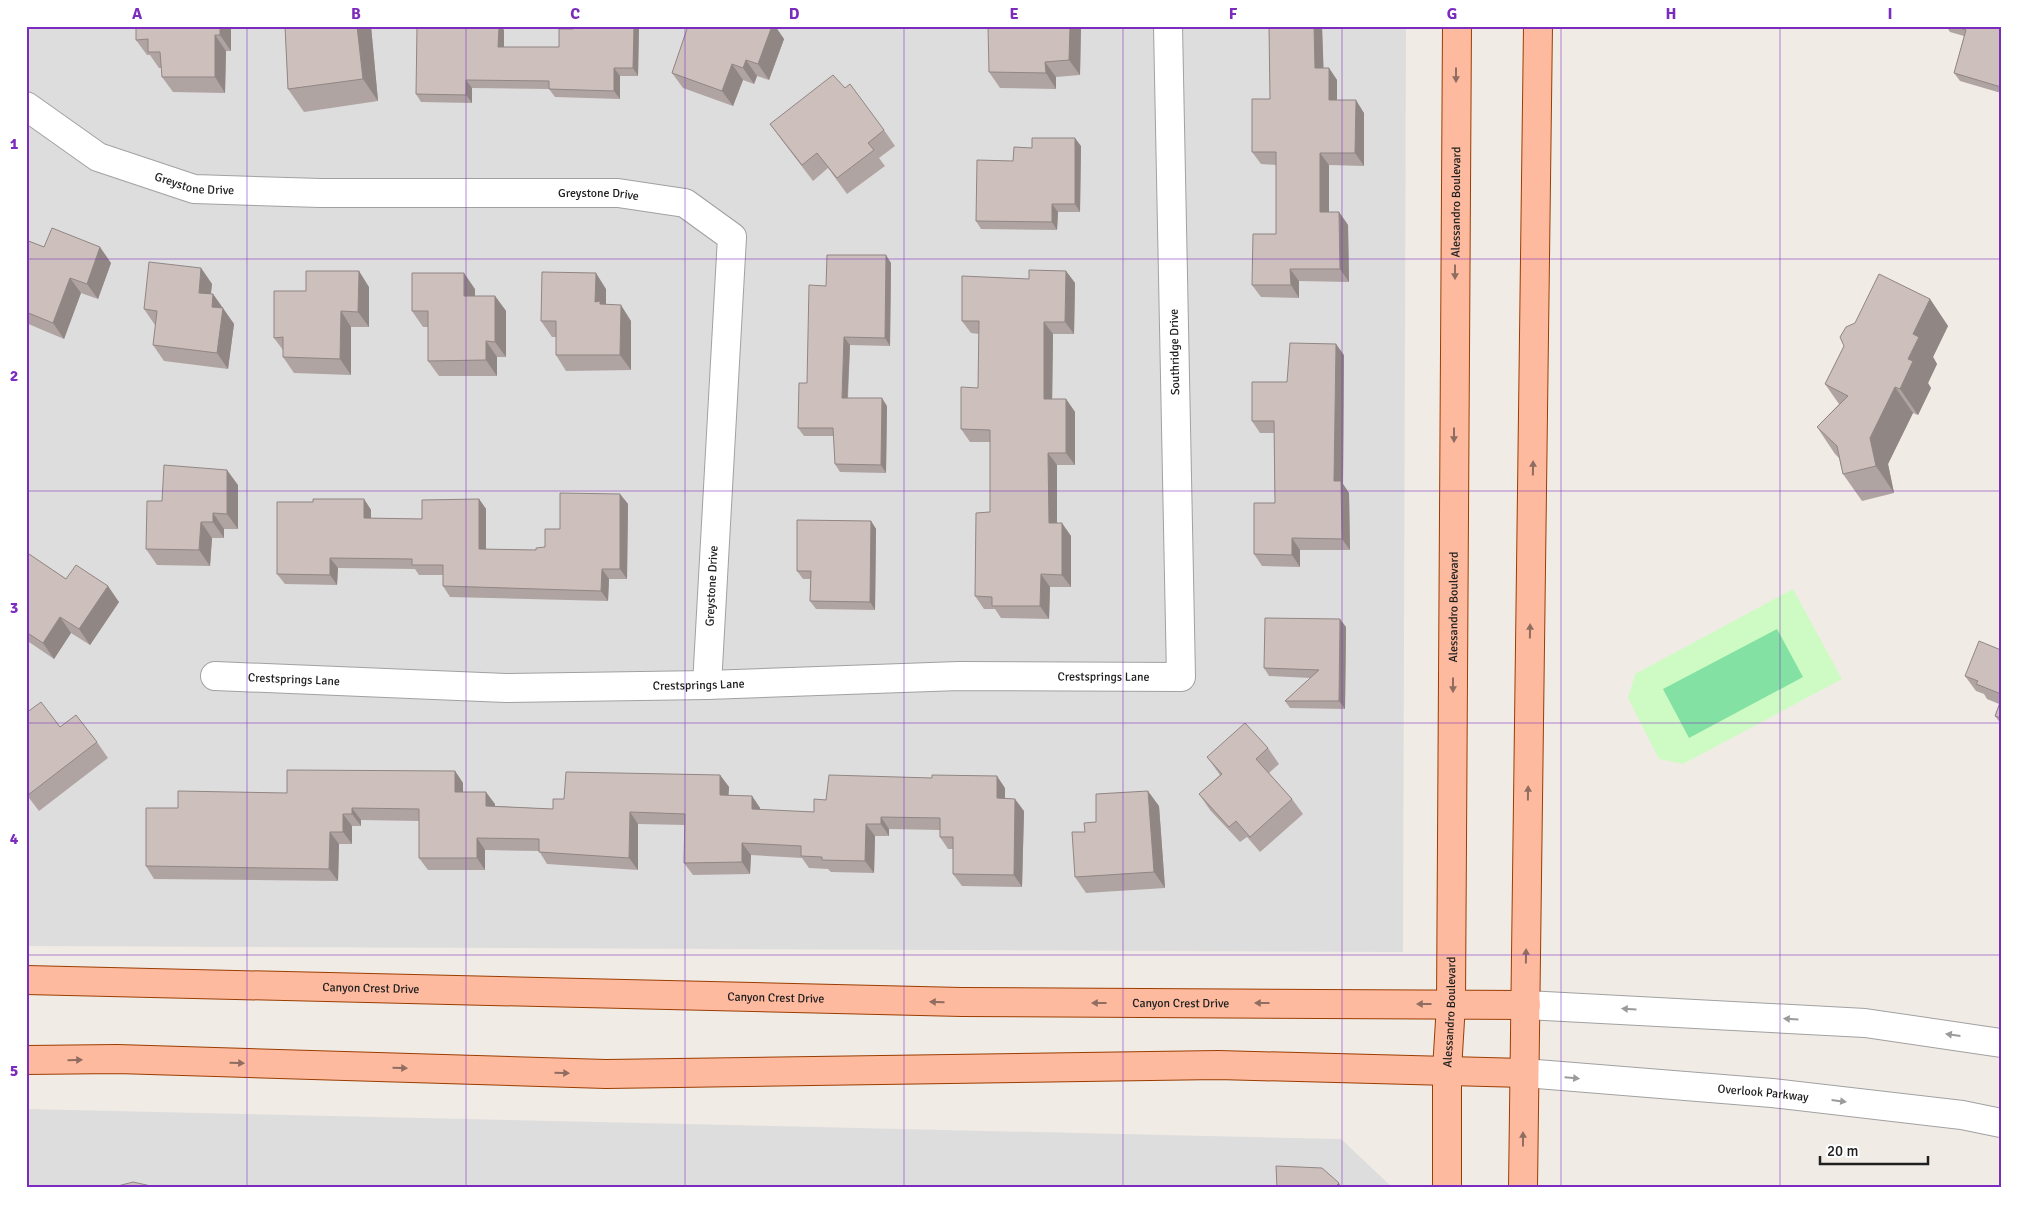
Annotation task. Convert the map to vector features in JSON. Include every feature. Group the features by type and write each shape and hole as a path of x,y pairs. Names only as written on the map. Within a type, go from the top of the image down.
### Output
{"main road":[{"name":"Alessandro Boulevard","path":"1447,1188 1447,1070 1451,1004 1456,26"},
{"path":"1523,1188 1538,26"},
{"name":"Canyon Crest Drive","path":"26,980 962,1002 1526,1004"},
{"path":"26,1060 117,1059 606,1074 1218,1065 1447,1070 1524,1074"}],"street":[{"name":"Southridge Drive","path":"1168,26 1181,678"},
{"name":"Greystone Drive","path":"26,106 98,158 194,189 320,193 618,193 685,203 732,237 707,685"},
{"name":"Crestsprings Lane","path":"215,676 506,688 707,685 959,676 1181,678"},
{"path":"1526,1004 1865,1023 2001,1043"},
{"name":"Overlook Parkway","path":"1524,1074 1772,1093 1962,1115 2001,1123"}],"shaded area":[{"path":"26,26 1406,26 1403,952 26,946"},
{"path":"26,1109 1341,1139 1393,1188 26,1188"}],"green space":[{"path":"1793,589 1842,679 1683,764 1659,759 1628,698 1635,674"},
{"path":"1777,629 1803,677 1689,738 1663,689"}],"building":[{"path":"136,26 220,26 220,35 215,35 215,77 162,77 160,52 148,52 148,39 136,40"},
{"path":"285,26 357,26 363,79 288,89"},
{"path":"417,26 499,26 498,47 559,47 559,29 573,29 573,26 634,26 633,68 614,68 614,91 549,89 549,81 466,80 466,95 416,94"},
{"path":"688,26 772,26 758,64 746,60 743,68 732,64 722,91 672,73"},
{"path":"988,26 1070,26 1069,60 1045,62 1046,73 989,72"},
{"path":"1269,26 1314,26 1315,68 1329,68 1329,100 1356,100 1355,153 1320,153 1320,212 1339,212 1340,269 1290,269 1291,285 1252,285 1253,234 1276,234 1276,152 1252,152 1252,99 1270,99"},
{"path":"1953,26 2001,26 2001,87 1954,73 1966,30"},
{"path":"833,75 845,88 850,84 884,130 868,143 874,150 837,178 817,153 802,165 770,124"},
{"path":"1032,138 1075,138 1075,204 1052,204 1052,222 976,221 977,160 1013,161 1014,147 1032,148"},
{"path":"52,228 100,247 87,284 70,278 53,323 26,312 26,240 44,247"},
{"path":"827,255 886,255 885,338 844,337 842,398 882,398 881,465 835,464 833,428 798,428 799,383 807,383 809,285 826,286"},
{"path":"149,262 201,268 199,293 213,294 212,307 223,308 217,353 153,345 157,311 144,309"},
{"path":"1029,270 1066,271 1065,322 1044,322 1044,399 1066,399 1066,453 1048,453 1049,523 1062,523 1062,575 1041,574 1040,606 992,606 992,597 975,596 976,513 990,512 990,430 961,429 961,387 978,388 979,321 962,321 962,276 1029,279"},
{"path":"306,271 359,271 358,312 341,311 340,359 283,357 283,337 274,338 274,291 306,291"},
{"path":"542,272 596,273 595,302 600,301 600,304 621,305 620,355 556,355 556,321 541,321"},
{"path":"412,273 464,273 464,296 495,296 495,342 486,341 486,360 428,361 428,311 412,311"},
{"path":"1879,274 1930,299 1913,334 1919,337 1908,359 1913,361 1900,389 1895,387 1870,438 1876,466 1843,474 1837,446 1817,427 1848,396 1825,384 1844,346 1840,337 1846,327 1855,323"},
{"path":"1290,343 1336,344 1334,481 1341,481 1342,539 1292,538 1292,555 1254,554 1254,503 1275,503 1274,421 1252,421 1252,382 1287,382"},
{"path":"164,465 227,470 227,514 213,513 213,522 201,522 199,550 146,549 147,501 162,501"},
{"path":"560,493 620,494 620,569 602,569 601,591 443,586 443,565 412,565 412,559 330,558 330,575 277,574 277,502 313,502 313,499 364,499 364,518 422,519 422,500 479,499 479,549 536,550 536,548 545,547 545,529 560,529"},
{"path":"797,520 871,521 870,602 810,601 811,571 797,571"},
{"path":"26,552 66,579 76,565 108,586 79,629 60,617 43,643 26,632"},
{"path":"1265,618 1340,619 1339,701 1285,701 1319,670 1264,668"},
{"path":"1979,641 2001,650 2001,694 1976,684 1978,681 1965,676"},
{"path":"2001,700 2001,718 1995,716"},
{"path":"41,702 60,727 76,715 97,742 28,795 26,793 26,713"},
{"path":"1245,723 1268,748 1256,759 1292,799 1250,837 1236,821 1229,827 1199,794 1222,774 1207,757"},
{"path":"287,770 455,771 455,792 486,792 486,806 553,809 553,799 564,799 566,772 720,775 720,795 752,796 752,809 814,812 814,799 826,800 829,775 932,778 932,775 997,776 997,798 1015,799 1014,875 953,874 953,837 940,837 940,818 881,817 881,824 866,824 865,861 822,860 822,857 801,856 801,846 742,843 742,862 684,863 685,814 630,812 629,858 539,852 539,839 477,838 477,858 419,858 419,809 352,808 352,814 343,814 343,832 330,832 329,869 146,866 146,808 178,808 178,791 287,793"},
{"path":"1148,791 1154,872 1075,877 1072,832 1085,832 1084,823 1096,822 1096,794"},
{"path":"1276,1166 1322,1168 1339,1183 1334,1188 1277,1188"},
{"path":"133,1182 160,1188 110,1188"}]}
